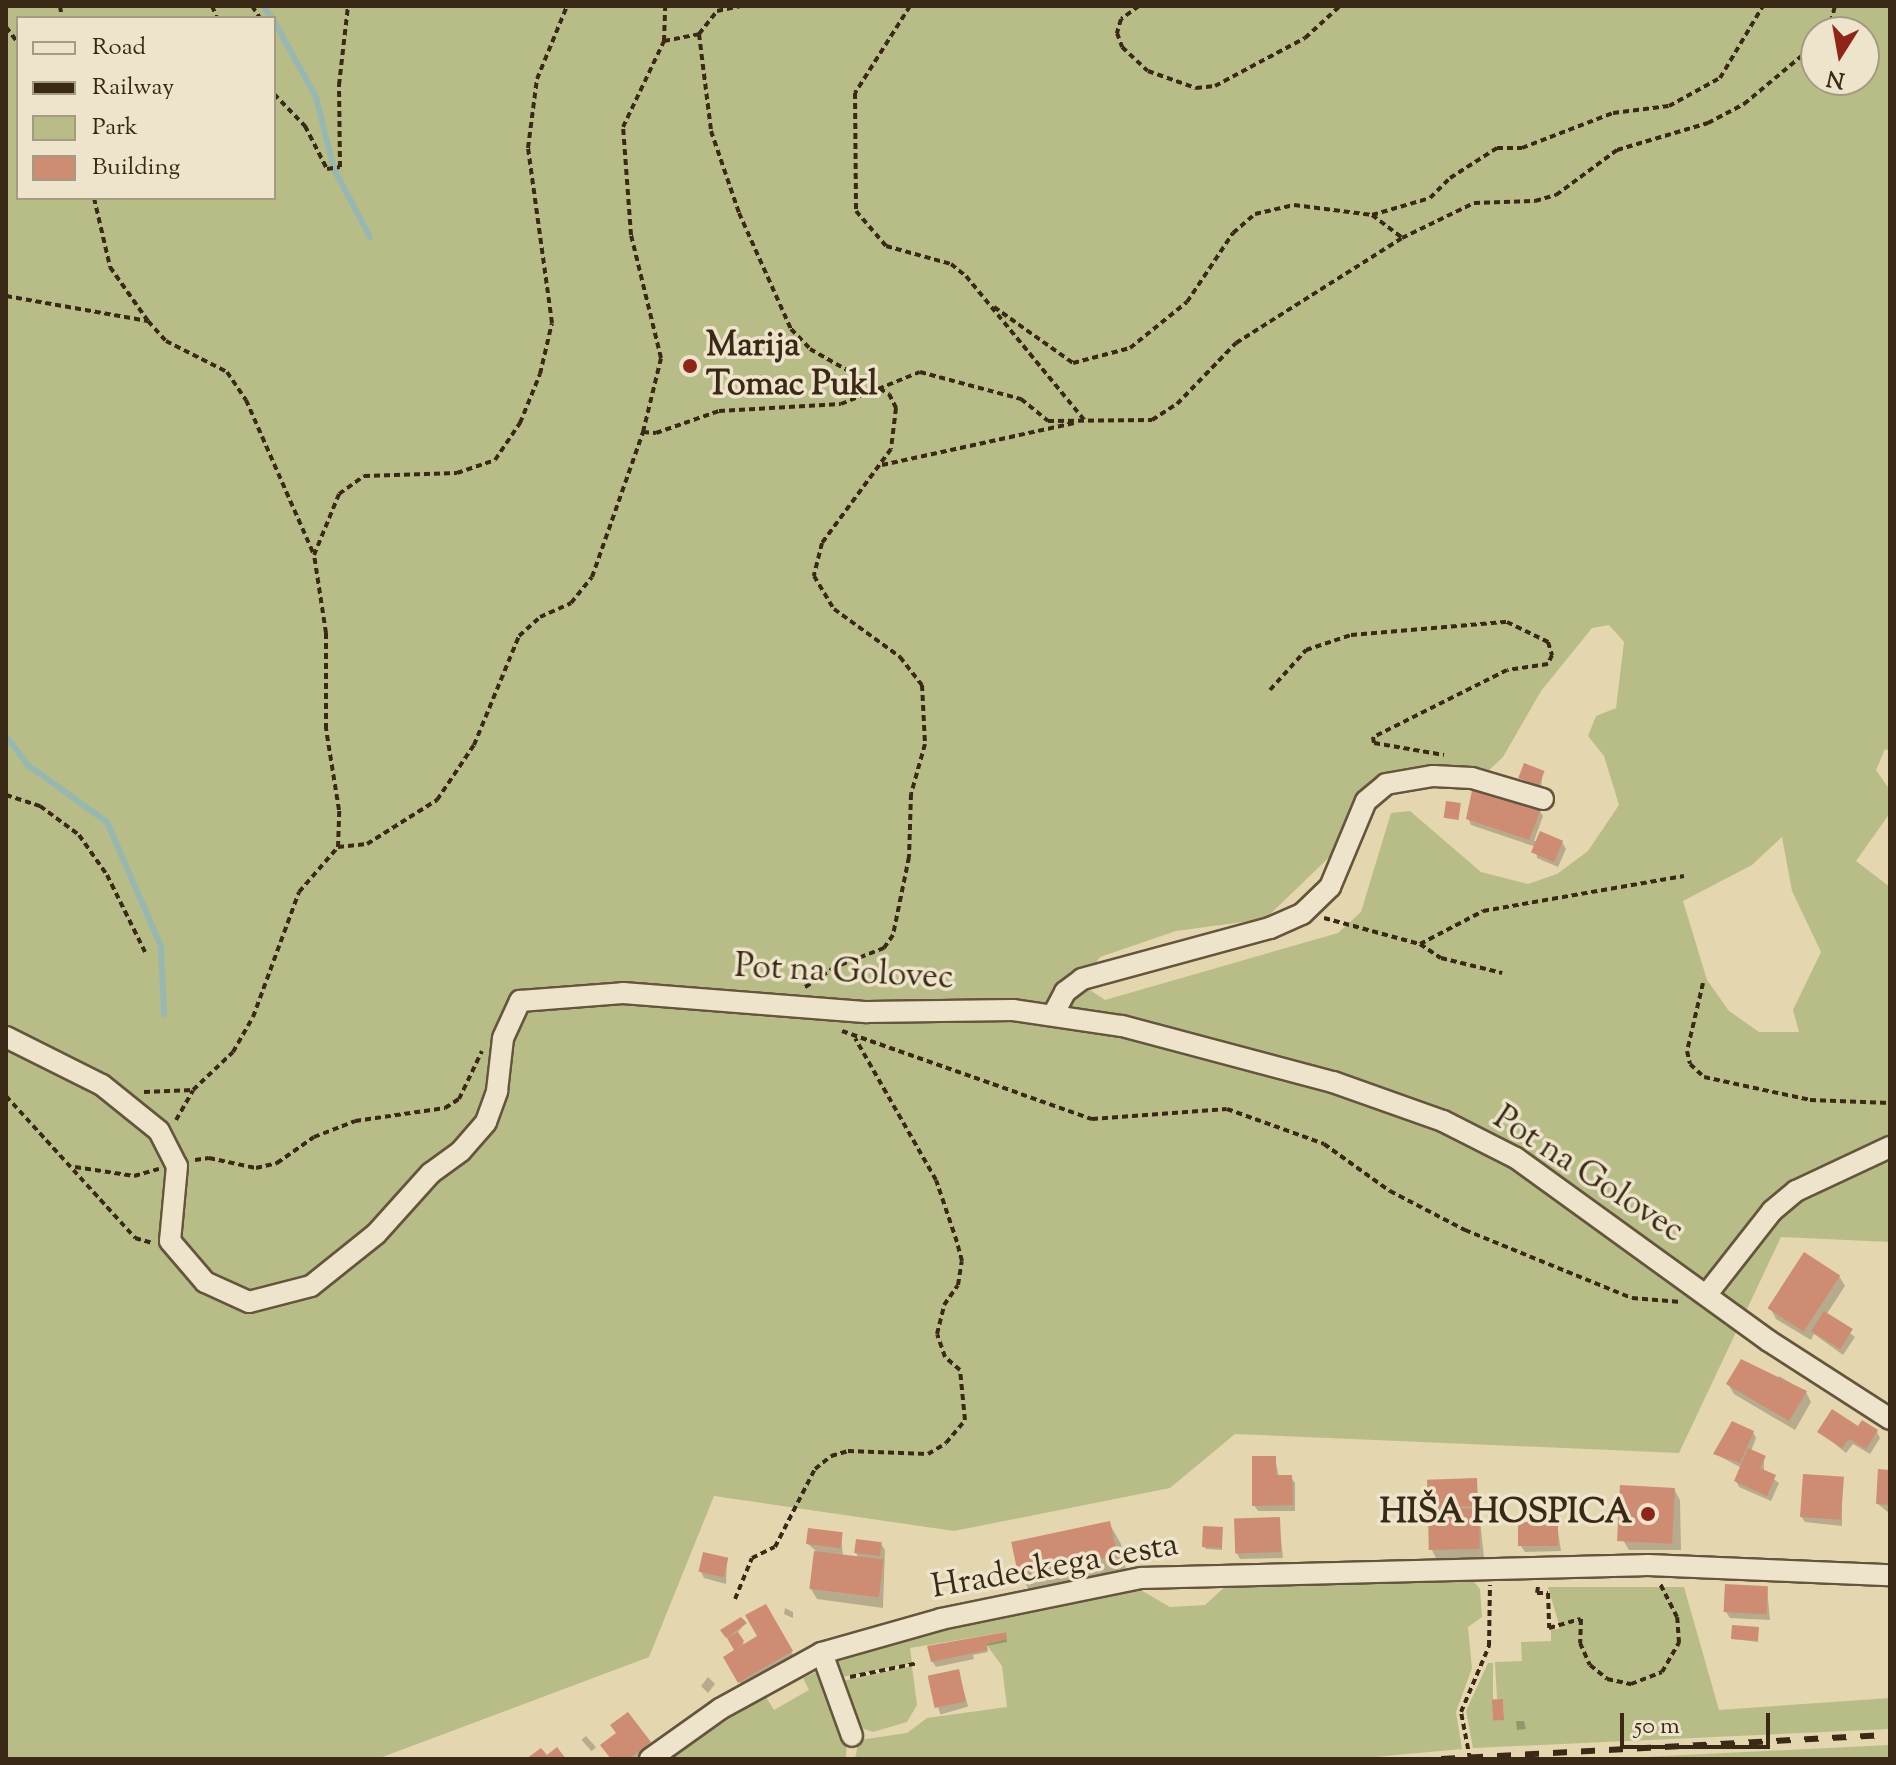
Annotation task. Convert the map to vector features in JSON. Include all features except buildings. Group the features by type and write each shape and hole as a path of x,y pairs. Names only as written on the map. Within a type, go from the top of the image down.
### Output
{"street":[{"path":"1054,1013 1065,992 1082,979 1270,928 1302,914 1330,887 1366,801 1386,784 1433,776 1472,778 1543,799"},
{"name":"Pot na Golovec","path":"170,1241 205,1282 234,1299 265,1302 311,1286 376,1234 486,1122 497,1091 503,1038 520,1001 623,993 867,1012 1054,1013 1224,1050 1443,1121 1516,1158 1890,1419"},
{"path":"6,1037 102,1085 166,1138 177,1166 170,1241"},
{"path":"1713,1298 1772,1211 1796,1191 1890,1147"},
{"name":"Hradeckega cesta","path":"650,1759 720,1709 822,1653 919,1624 1141,1578 1490,1567 1663,1566 1890,1575"},
{"path":"822,1653 852,1736"}],"path":[{"path":"276,96 305,126 327,169 341,164 339,85 348,6"},
{"path":"314,555 339,494 349,484 364,476 478,470 495,460 520,423 552,323 528,148 530,115 547,49 567,6"},
{"path":"166,1138 193,1090 233,1052 253,1017 299,892 338,847 367,844 437,800 474,745 519,636 540,617 571,603 592,577 643,432 661,358 631,235 623,127 664,41 665,6"},
{"path":"664,41 699,34 717,11 740,6"},
{"path":"910,6 855,93 856,211 886,246 951,264 994,307 1085,421"},
{"path":"1139,6 1121,19 1117,33 1122,47 1148,71 1196,88 1215,86 1305,38 1340,6"},
{"path":"994,307 1073,363 1086,363 1130,348 1178,311 1233,233 1255,214 1294,205 1372,215 1430,198 1450,178 1497,148 1522,148 1560,131 1589,126 1613,113 1669,106 1720,78 1763,6"},
{"path":"699,34 711,131 773,293 791,329 810,349 878,386 896,408 896,433 882,465 822,543 814,576 834,609 900,657 922,685 925,744 911,794 901,904 884,948 789,991"},
{"path":"643,432 656,433 719,411 841,404 878,386 920,372 1021,399 1035,416 1048,421 1152,420 1177,404 1236,343 1402,238 1474,203 1535,201 1556,195 1617,150 1708,123 1744,104 1800,57"},
{"path":"94,200 110,267 148,321 166,341 227,372 246,400 314,555 326,633 326,729 339,810 338,847"},
{"path":"1372,215 1402,238"},
{"path":"6,296 148,321"},
{"path":"882,465 1085,421"},
{"path":"1270,690 1306,650 1351,635 1507,622 1536,631 1548,642 1552,655 1548,664 1507,670 1373,737 1374,743 1456,757"},
{"path":"6,795 40,806 79,835 107,875 145,952"},
{"path":"1420,944 1483,911 1684,876"},
{"path":"1302,914 1420,944 1441,958 1502,973"},
{"path":"1703,983 1687,1051 1690,1064 1704,1077 1810,1100 1890,1103"},
{"path":"832,1025 855,1038 1092,1119 1227,1109 1324,1144 1390,1191 1465,1230 1632,1298 1713,1298"},
{"path":"75,1167 134,1176 209,1158 256,1168 277,1163 314,1137 355,1121 445,1108 459,1099 483,1049 503,1038"},
{"path":"735,1599 752,1558 775,1547 815,1469 831,1456 848,1451 928,1454 946,1443 965,1420 960,1370 945,1357 937,1334 944,1305 958,1285 962,1261 957,1242 936,1180 855,1038"},
{"path":"140,1091 193,1090"},
{"path":"6,1096 75,1167 135,1238 170,1241"},
{"path":"1470,1759 1461,1712 1489,1646 1490,1567"},
{"path":"1537,1587 1537,1593 1548,1593 1549,1628 1581,1619 1580,1643 1590,1665 1607,1679 1631,1684 1662,1672 1679,1643 1677,1617 1660,1587"},
{"path":"832,1680 918,1663"}],"green space":[{"path":"6,6 1890,6 1890,751 1885,749 1876,770 1890,790 1890,813 1856,861 1890,887 1890,1242 1781,1237 1679,1453 1235,1434 1170,1488 954,1531 714,1496 649,1657 377,1759 6,1759","holes":["1609,625 1624,642 1616,708 1596,716 1588,736 1604,756 1619,805 1588,851 1557,874 1528,884 1481,872 1410,811 1391,813 1361,912 1338,933 1105,1000 1081,984 1100,957 1176,931 1265,919 1345,842 1369,787 1402,792 1487,772 1503,757 1541,691 1592,628","1782,837 1792,891 1821,952 1793,1010 1799,1032 1759,1032 1729,1011 1707,980 1683,901 1752,865"]},
{"path":"1470,1577 1480,1589 1482,1617 1468,1627 1472,1668 1456,1712 1462,1749 1353,1759 855,1759 859,1740 907,1733 927,1718 1007,1707 1002,1666 986,1644 1006,1639 1006,1632 910,1648 912,1663 837,1678 833,1663 899,1640 1139,1589 1170,1607 1205,1605 1229,1583"},
{"path":"1548,1587 1684,1587 1719,1710 1890,1698 1890,1729 1473,1748 1466,1711 1488,1663 1493,1663 1493,1720 1504,1719 1503,1700 1497,1699 1495,1662 1522,1661 1521,1642 1551,1641 1551,1630 1560,1628"},
{"path":"912,1666 917,1705 907,1722 873,1732 856,1726 838,1682"},
{"path":"821,1670 847,1734 846,1759 668,1759 765,1695 774,1710 809,1690 803,1678"},
{"path":"1890,1745 1890,1759 1603,1759"}],"waterway":[{"path":"263,6 270,16"},
{"path":"276,25 316,97 334,169 370,237"},
{"path":"6,736 29,766 107,822 161,946 164,1014"}],"railway":[{"path":"1441,1759 1890,1735"}],"place":[{"name":"Marija Tomac Pukl","path":"690,366"},
{"name":"HIŠA HOSPICA","path":"1648,1514"}]}
